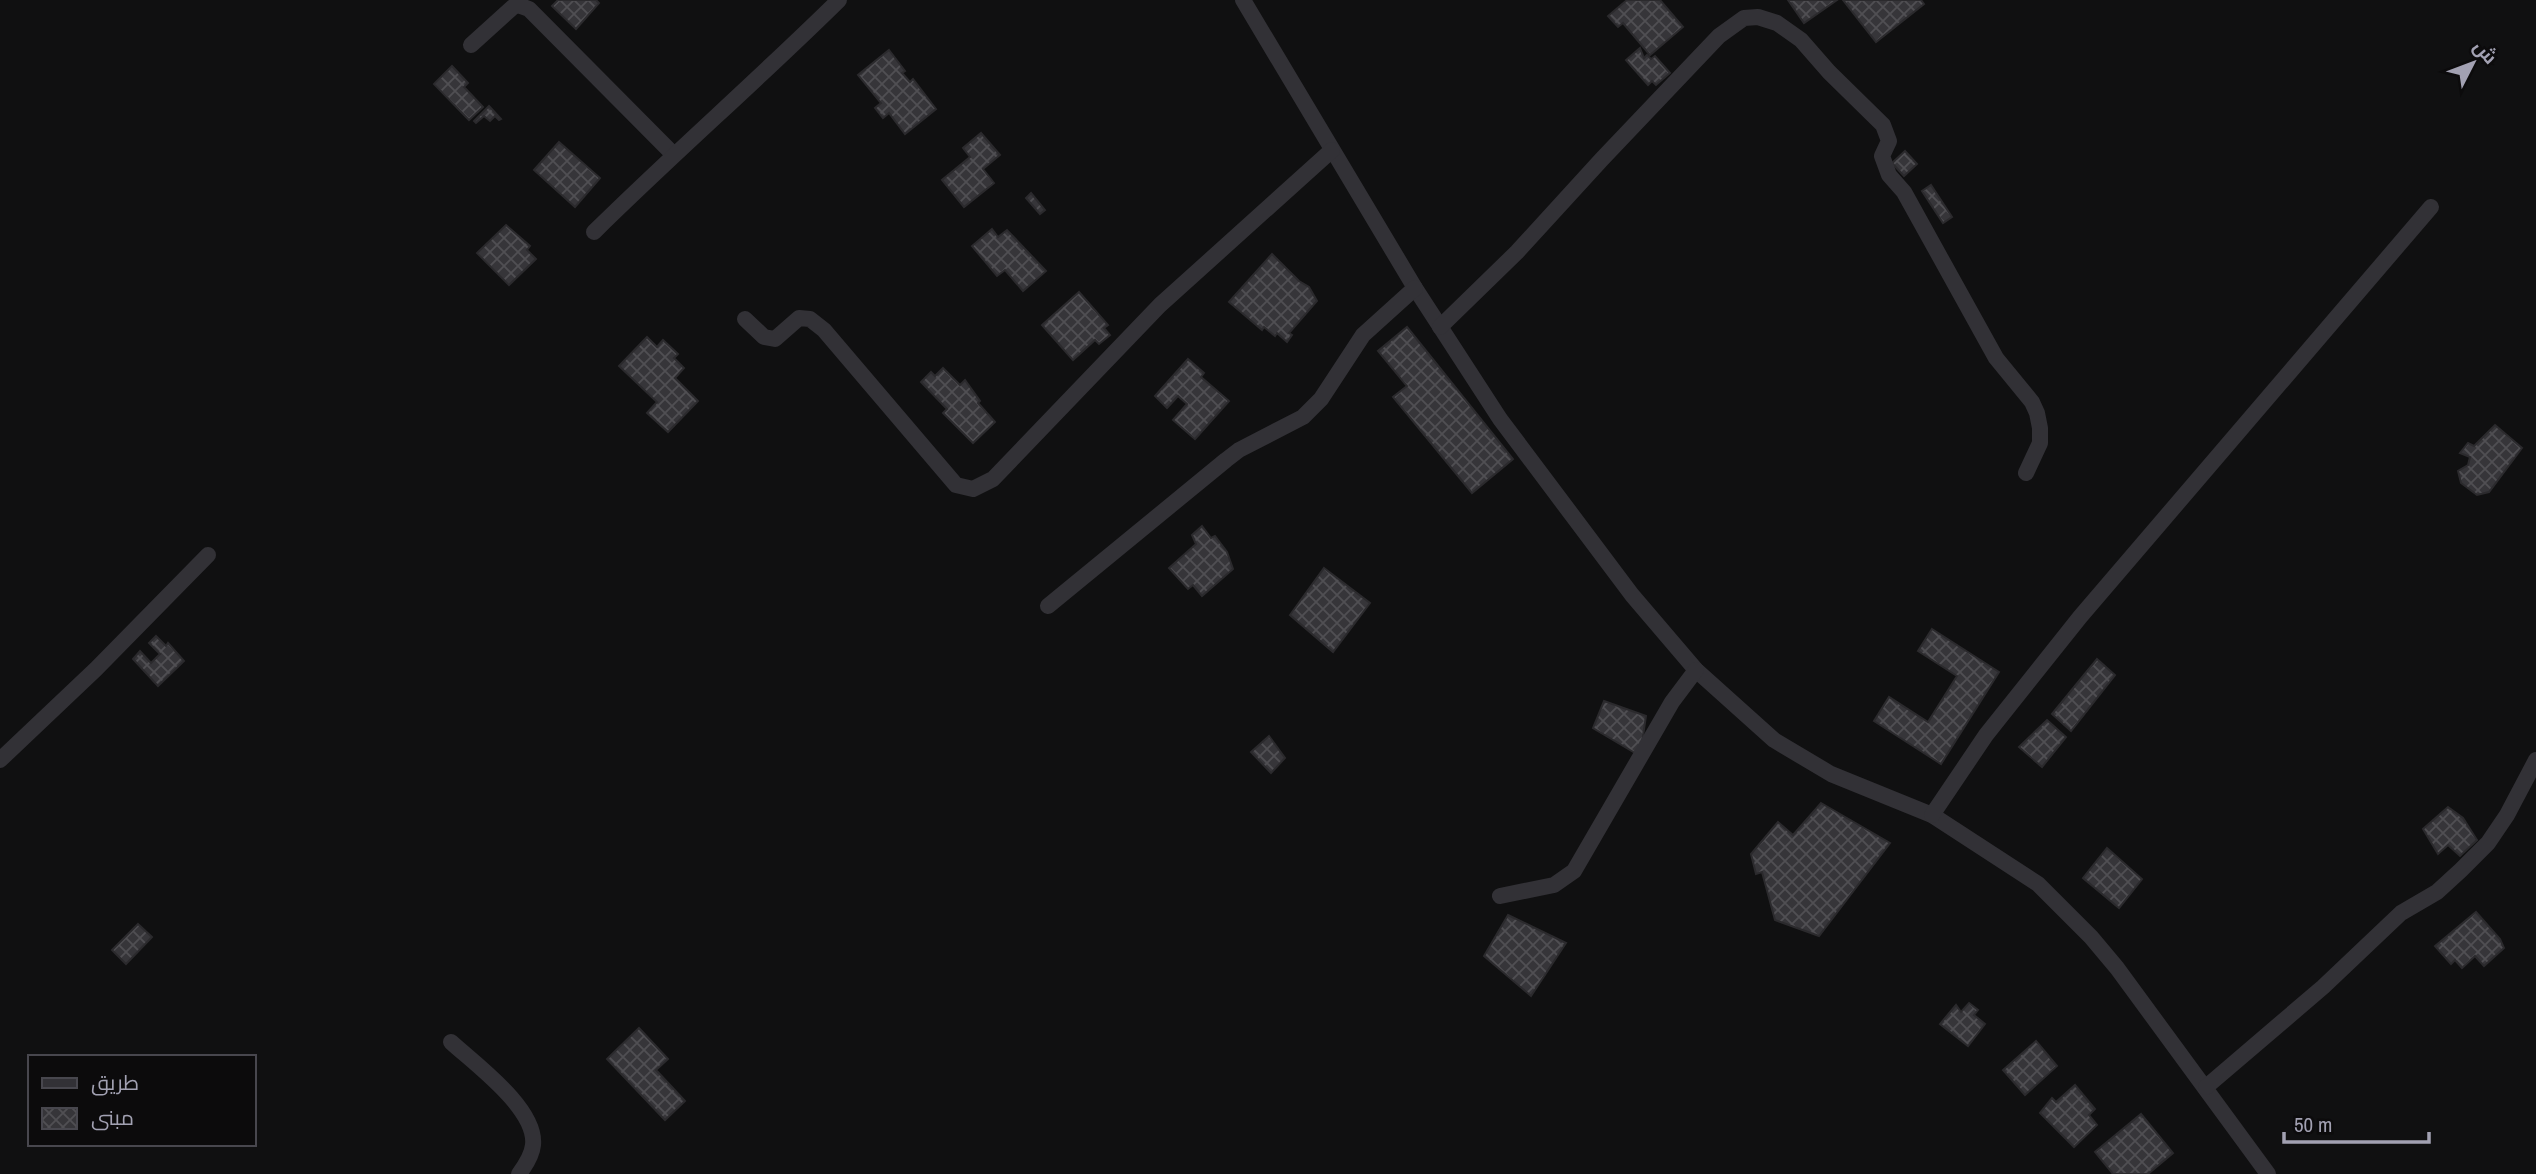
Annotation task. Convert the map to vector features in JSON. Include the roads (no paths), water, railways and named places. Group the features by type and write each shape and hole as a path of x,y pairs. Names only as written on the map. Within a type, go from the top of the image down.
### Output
{"street":[{"path":"594,232 673,154 768,70 839,0"},
{"path":"1249,2 1332,150 1415,288 1500,419 1632,595 1696,670 1774,740 1831,774 1932,815 2038,884 2108,958 2268,1174"},
{"path":"471,45 513,7 518,5 529,9 673,154"},
{"path":"1440,327 1517,252 1720,36 1744,18 1758,17 1777,23 1801,40 1883,125 1889,141 1882,156 1889,175 1904,192 1996,358 2032,402 2037,413 2040,443 2026,473"},
{"path":"745,319 764,337 775,339 799,318 810,319 824,330 956,485 973,489 993,479 1160,305 1332,150"},
{"path":"1932,815 1986,734 2080,617 2431,207"},
{"path":"1048,606 1239,450 1303,417 1321,398 1363,335 1415,288"},
{"path":"0,760 96,669 208,555"},
{"path":"1500,896 1555,886 1574,872 1672,702 1696,670"},
{"path":"2206,1087 2323,987 2401,913 2437,892 2461,870 2495,834 2536,760"},
{"path":"451,1042 517,1104 531,1126 533,1146 519,1174"}]}
